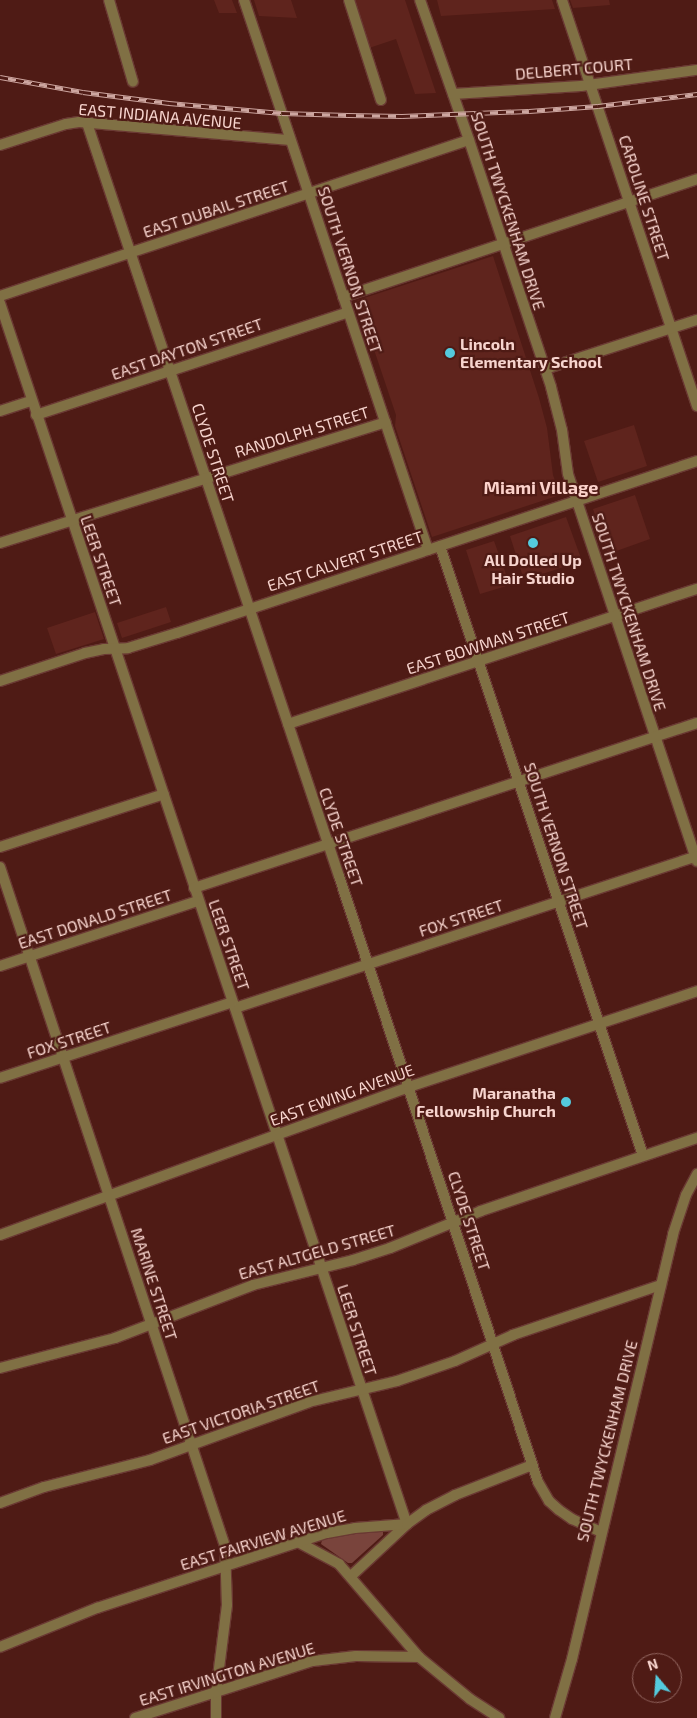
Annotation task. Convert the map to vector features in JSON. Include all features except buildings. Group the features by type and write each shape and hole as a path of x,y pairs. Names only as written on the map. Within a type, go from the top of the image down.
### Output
{"street":[{"path":"110,0 133,82"},
{"name":"SOUTH VERNON STREET","path":"244,0 428,550"},
{"path":"349,0 381,100"},
{"name":"SOUTH TWYCKENHAM DRIVE","path":"420,0 545,369 562,430 568,474 576,501 696,858"},
{"name":"CAROLINE STREET","path":"562,0 697,406"},
{"name":"DELBERT COURT","path":"453,94 590,85 697,70"},
{"name":"EAST INDIANA AVENUE","path":"0,145 66,124 87,123 171,132 290,140"},
{"name":"CLYDE STREET","path":"87,123 540,1487 548,1501 572,1519 601,1532"},
{"name":"EAST DUBAIL STREET","path":"0,296 469,140"},
{"path":"342,297 697,179"},
{"name":"LEER STREET","path":"0,303 31,401 407,1524"},
{"name":"EAST DAYTON STREET","path":"36,415 348,313"},
{"path":"545,369 697,320"},
{"path":"0,411 31,401"},
{"name":"RANDOLPH STREET","path":"0,543 385,422"},
{"name":"EAST CALVERT STREET","path":"0,681 84,654 104,649 128,648 697,461"},
{"name":"SOUTH VERNON STREET","path":"440,546 643,1155"},
{"name":"EAST BOWMAN STREET","path":"288,724 697,589"},
{"name":"EAST DONALD STREET","path":"194,888 697,723"},
{"path":"0,847 164,794"},
{"name":"FOX STREET","path":"0,1078 63,1057 368,965 696,858"},
{"name":"MARINE STREET","path":"0,867 153,1326 190,1446 225,1546 227,1604 216,1692 216,1718"},
{"name":"EAST DONALD STREET","path":"0,966 198,901"},
{"name":"EAST EWING AVENUE","path":"0,1235 408,1087 697,991"},
{"name":"EAST ALTGELD STREET","path":"0,1368 101,1342 153,1326 253,1285 390,1248 453,1222 643,1155 697,1138"},
{"name":"SOUTH TWYCKENHAM DRIVE","path":"555,1718 572,1659 673,1234 686,1195 697,1174"},
{"name":"EAST VICTORIA STREET","path":"0,1503 44,1487 131,1465 190,1446 287,1409 434,1369 492,1343 661,1285"},
{"path":"351,1576 407,1524 426,1510 455,1495 532,1465"},
{"name":"EAST FAIRVIEW AVENUE","path":"0,1647 97,1608 298,1542 355,1528 407,1524"},
{"path":"298,1542 332,1559 351,1576 368,1600 419,1657 462,1694 499,1718"},
{"name":"EAST IRVINGTON AVENUE","path":"135,1718 313,1661 356,1656 419,1657"}],"shaded area":[{"path":"214,0 232,0 237,13 219,13"},
{"path":"254,0 291,0 297,18 259,16"},
{"path":"353,0 405,0 436,93 415,94 396,39 369,48"},
{"path":"437,0 552,0 555,9 441,16"},
{"path":"570,0 609,0 610,5 573,8"},
{"name":"Lincoln Elementary School","path":"493,256 539,398 547,428 553,475 560,495 432,537 395,426 396,415 360,308 355,301"},
{"path":"634,425 647,466 598,482 584,441"},
{"path":"635,495 650,539 608,554 593,509"},
{"path":"566,517 582,561 524,580 510,536"},
{"path":"494,541 510,585 480,594 466,550"},
{"path":"166,607 171,622 122,638 117,623"},
{"path":"95,612 104,639 56,654 47,628"},
{"path":"383,1530 383,1535 352,1563 348,1563 321,1544 322,1540 333,1537"}],"railway":[{"path":"0,77 83,92 169,103 282,113 348,115 402,116 529,111 598,106 697,94"}],"place":[{"name":"Lincoln Elementary School","path":"450,353"},
{"name":"All Dolled Up Hair Studio","path":"533,543"},
{"name":"Maranatha Fellowship Church","path":"566,1102"}],"district":[{"name":"Miami Village","path":"541,487"}]}
